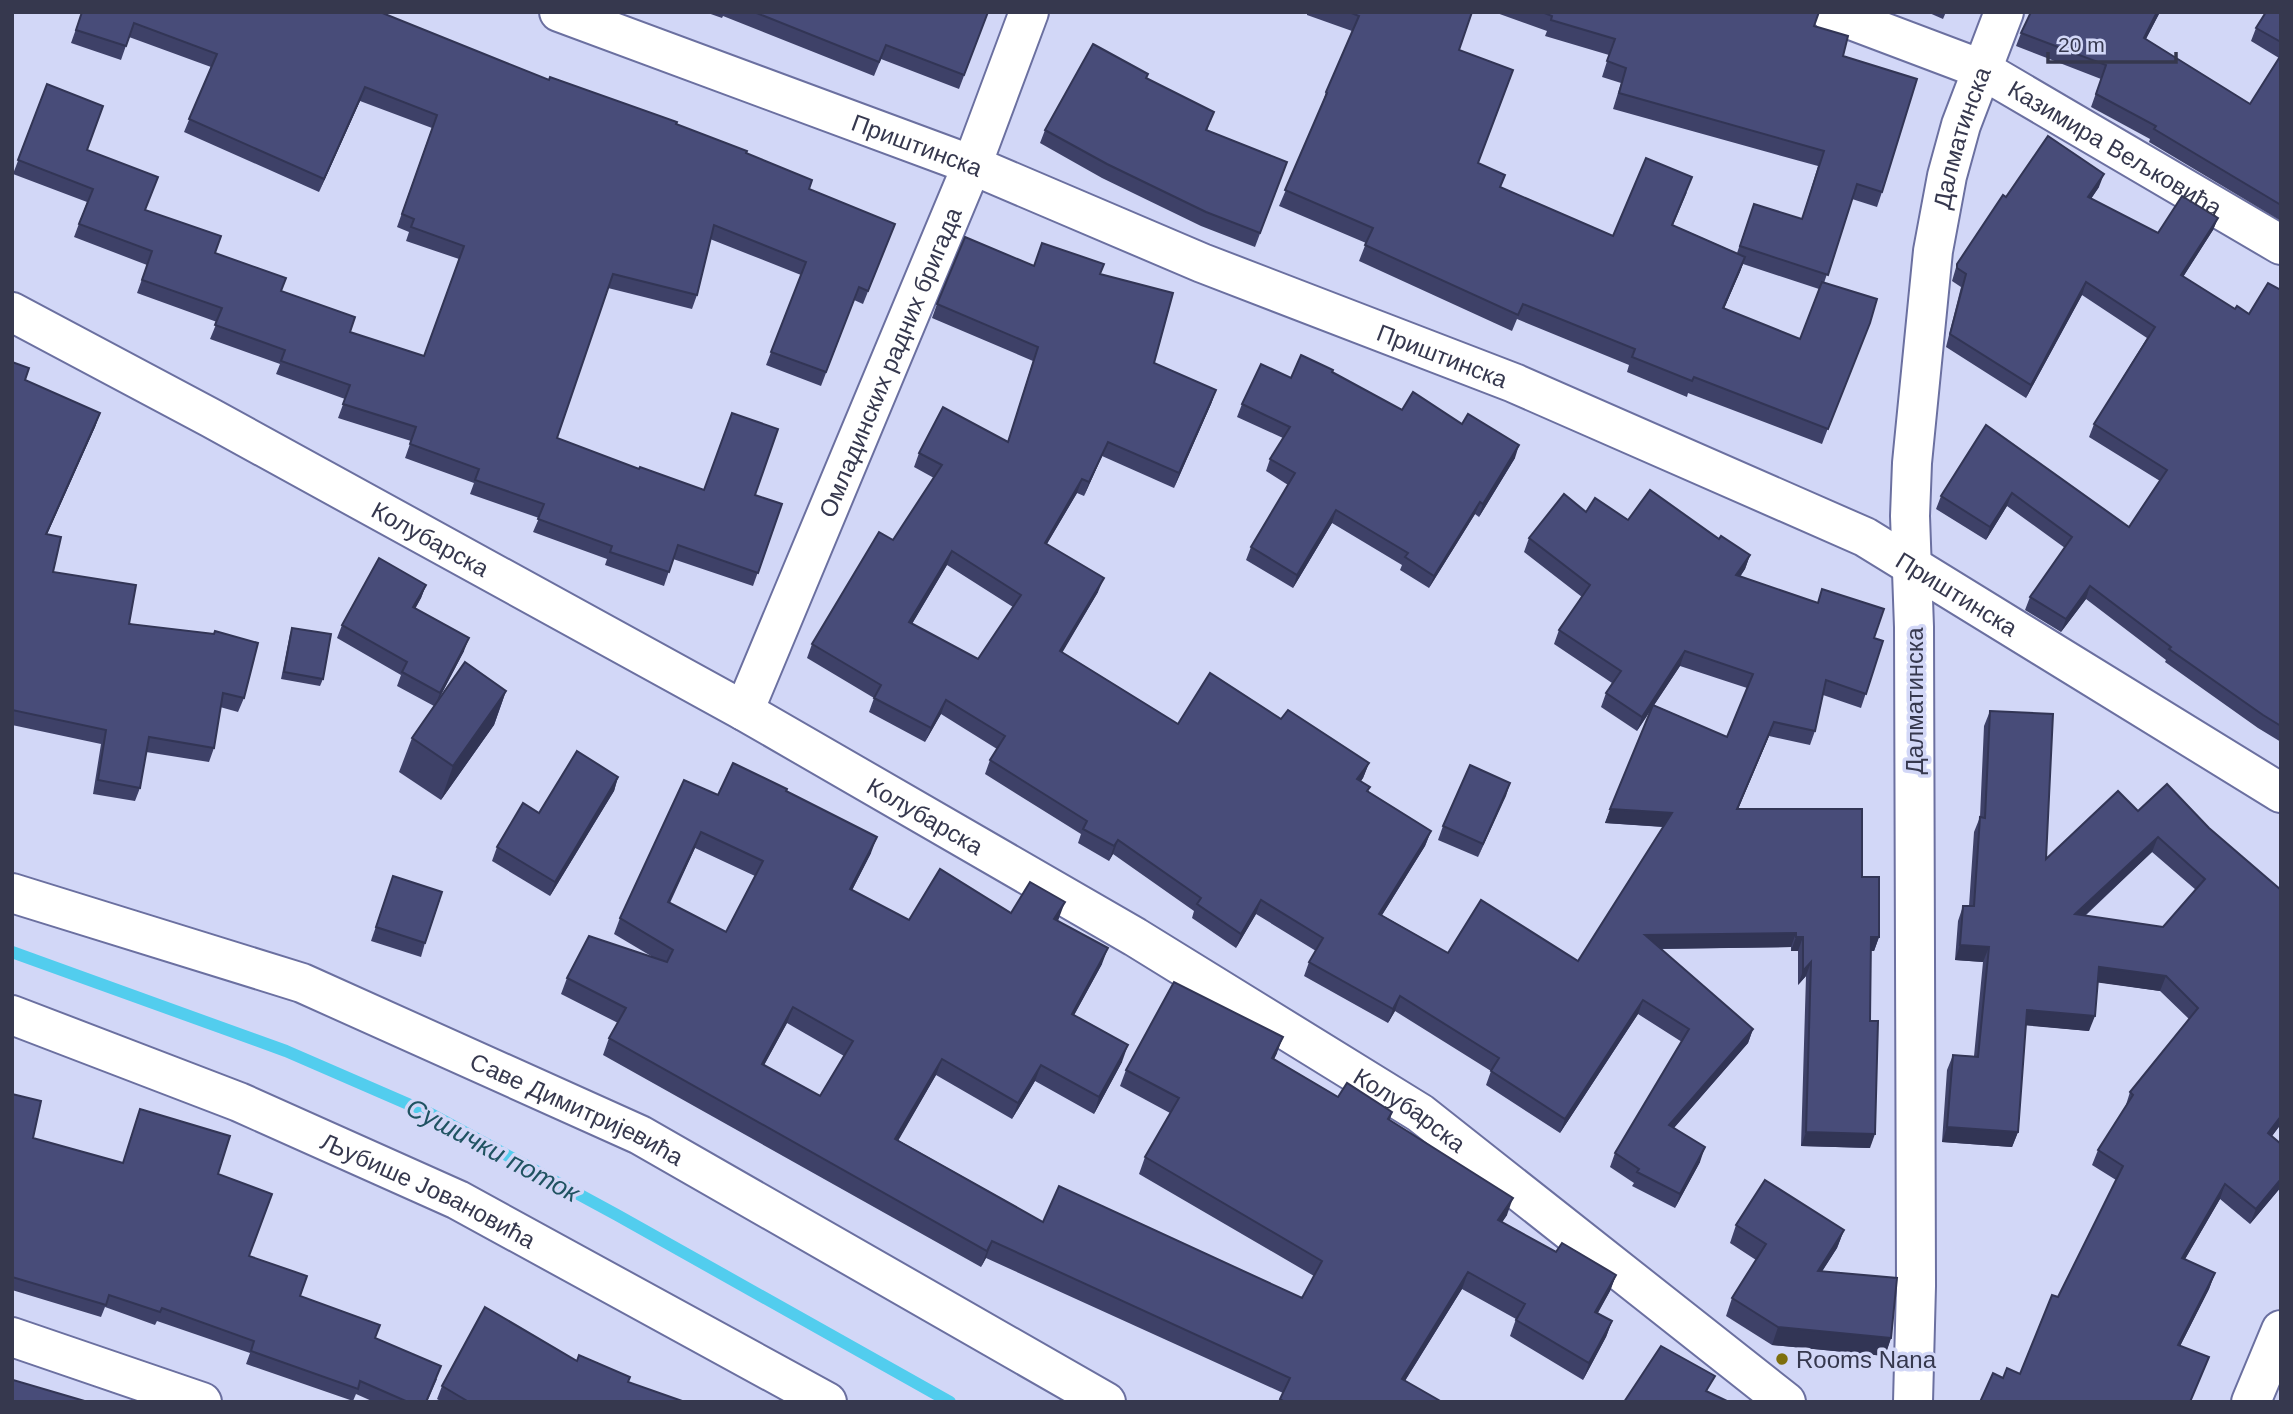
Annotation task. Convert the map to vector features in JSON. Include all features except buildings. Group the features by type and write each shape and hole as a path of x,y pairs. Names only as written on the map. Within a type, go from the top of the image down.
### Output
{"street":[{"name":"Приштинска","path":"559,12 972,165 1202,263 1514,383 1865,537 2281,793"},
{"name":"Омладинских радних бригада","path":"744,711 972,165 1029,12"},
{"name":"Казимира Вељковића","path":"1830,12 1981,69 2281,244"},
{"name":"Далматинска","path":"1913,1402 1916,1245 1913,568 1910,516 1913,463 1933,251 1947,176 1961,125 2004,12"},
{"name":"Колубарска","path":"12,312 211,418 744,711 1135,937 1420,1112 1786,1402"},
{"name":"Саве Димитријевића","path":"12,893 302,983 640,1135 1107,1402"},
{"name":"Љубише Јовановића","path":"12,1016 239,1102 458,1200 827,1402"},
{"path":"2250,1402 2281,1330"},
{"path":"12,1337 202,1402"}],"waterway":[{"name":"Сушички поток","path":"12,952 286,1051 431,1114 950,1402"}],"place":[{"name":"Rooms Nana","path":"1782,1359"}]}
